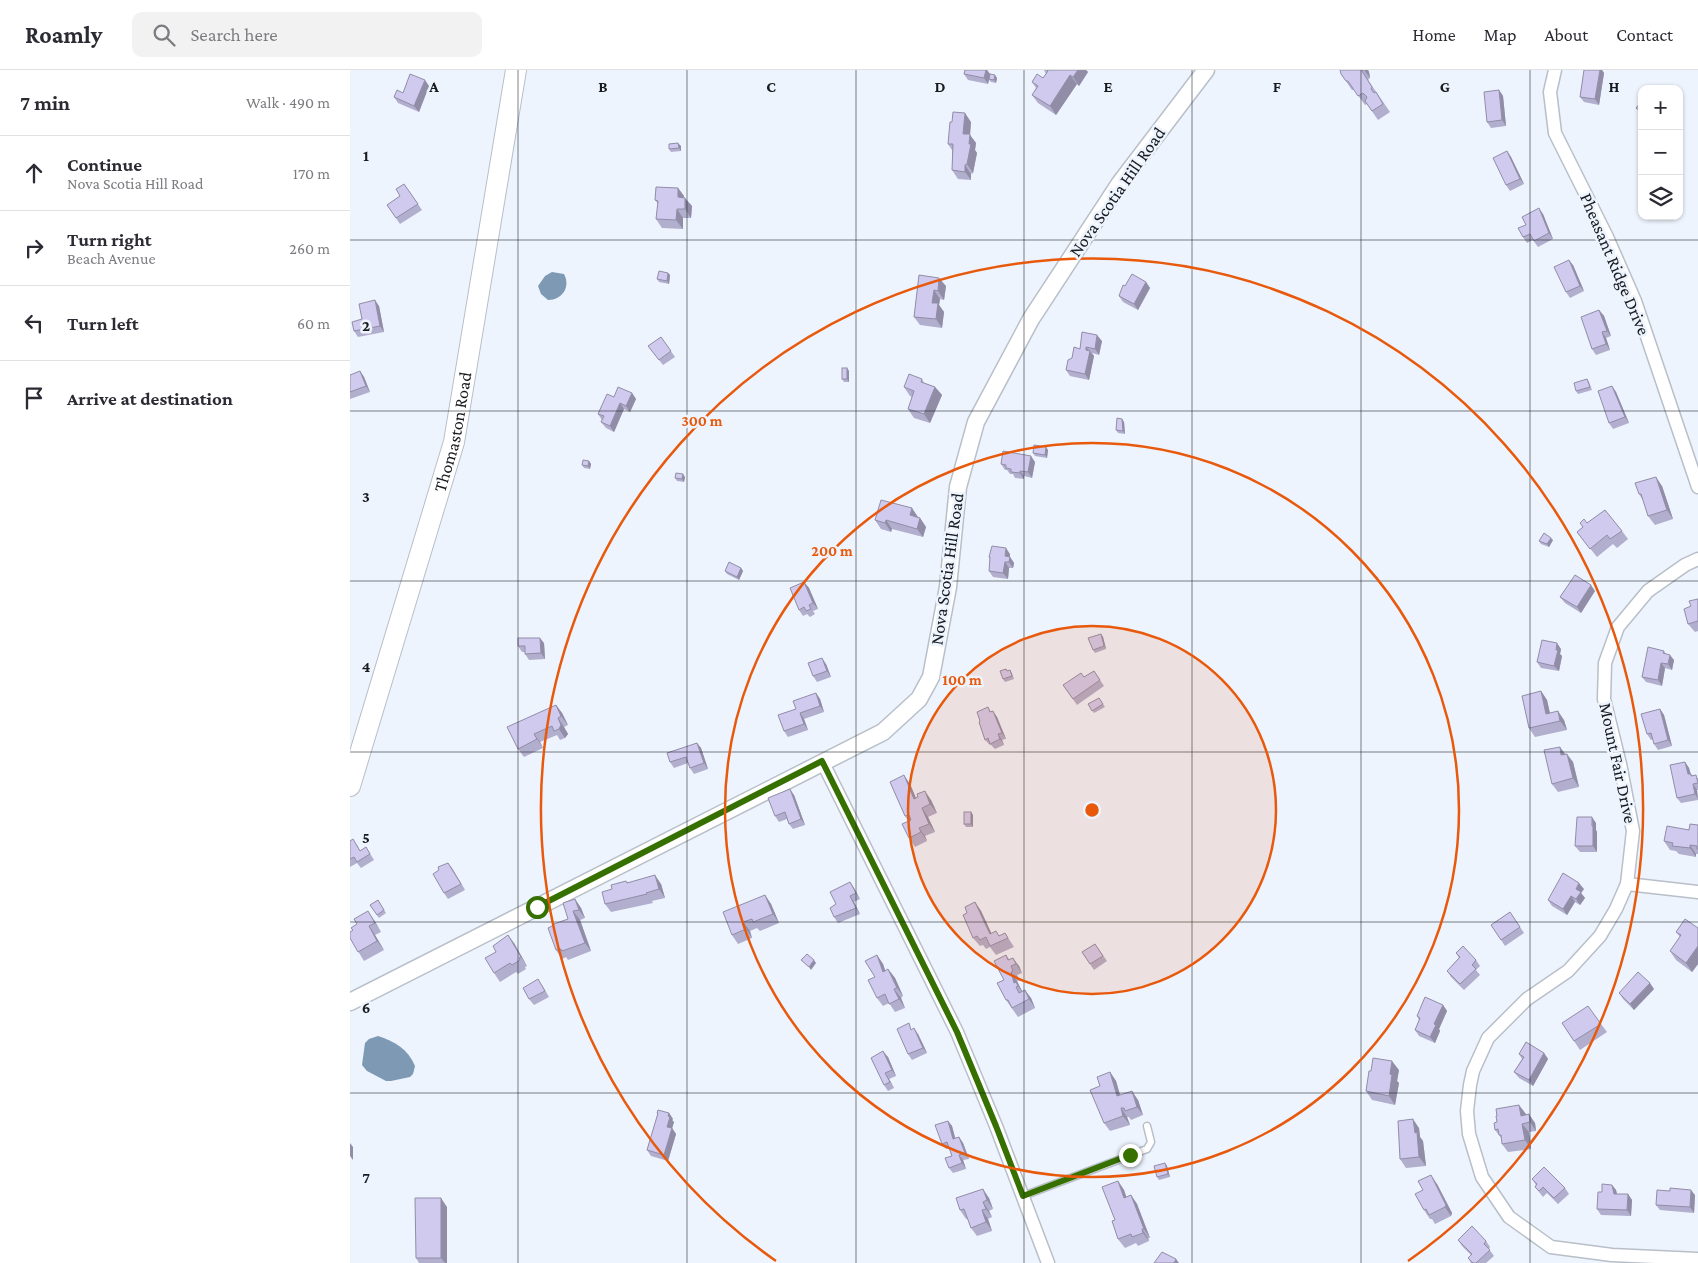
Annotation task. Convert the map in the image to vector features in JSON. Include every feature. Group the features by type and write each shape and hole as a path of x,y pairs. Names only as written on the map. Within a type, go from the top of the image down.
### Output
{"main road":[{"name":"Thomaston Road","path":"350,786 454,442 516,70"}],"street":[{"name":"Nova Scotia Hill Road","path":"350,1002 822,761 883,732 919,699 931,677 948,587 958,487 976,422 1031,319 1120,183 1206,70"},
{"name":"Pheasant Ridge Drive","path":"1555,70 1550,92 1555,134 1607,237 1635,301 1698,488"},
{"name":"Mount Fair Drive","path":"1698,559 1685,565 1648,591 1618,627 1605,663 1604,699 1620,764 1633,831 1626,884 1616,909 1600,936 1568,971 1527,999 1488,1038 1473,1071 1467,1111 1469,1134 1482,1176 1509,1217 1551,1246 1612,1255 1698,1258"},
{"path":"822,761 957,1032 996,1126 1048,1263"},
{"path":"1626,884 1698,892"}],"lane":[{"path":"1023,1196 1148,1149 1151,1142 1147,1126"}],"water":[{"path":"552,272 564,274 566,288 557,298 548,300 541,294 538,286 545,276"},
{"path":"378,1036 395,1043 409,1055 415,1066 410,1077 386,1081 367,1071 362,1065 365,1043 369,1039"}],"building":[{"path":"965,70 986,70 984,78 964,74"},
{"path":"1047,70 1078,70 1073,77 1070,75 1050,106 1032,95 1038,86 1032,82 1037,74 1043,78"},
{"path":"1340,70 1363,70 1372,87 1371,89 1374,93 1376,92 1383,104 1372,111 1365,101 1367,97 1363,93 1358,96"},
{"path":"1584,70 1600,70 1595,99 1580,97"},
{"path":"410,74 425,80 414,106 394,97 397,90 403,93"},
{"path":"990,74 995,75 994,80 989,79"},
{"path":"1499,90 1502,120 1487,122 1484,92"},
{"path":"953,112 965,113 963,134 970,134 969,144 971,144 965,172 952,170 953,144 948,144"},
{"path":"678,143 679,148 669,149 669,144"},
{"path":"1507,151 1520,179 1506,185 1493,158"},
{"path":"404,184 418,204 396,218 387,205 400,196 396,189"},
{"path":"656,187 678,188 678,197 685,198 685,209 677,209 676,220 656,219 658,201 655,200"},
{"path":"1539,208 1549,233 1534,241 1530,234 1523,237 1518,228 1526,225 1522,217"},
{"path":"1569,260 1580,286 1566,292 1554,267"},
{"path":"659,271 668,273 667,281 657,279"},
{"path":"1132,274 1146,282 1134,304 1119,296 1123,285 1125,286"},
{"path":"919,275 939,278 938,291 934,290 932,303 938,303 936,319 914,317"},
{"path":"375,300 380,326 354,331 352,322 362,319 359,304"},
{"path":"1599,310 1607,331 1602,332 1606,344 1592,349 1581,317"},
{"path":"1082,332 1097,335 1095,349 1086,347 1086,350 1090,351 1085,374 1066,370 1068,360 1072,358 1074,347 1080,349"},
{"path":"661,337 671,351 659,360 648,346"},
{"path":"842,368 847,368 847,379 842,379"},
{"path":"360,371 366,386 350,392 350,375"},
{"path":"909,374 922,379 921,382 935,387 924,414 908,409 914,391 904,387"},
{"path":"1587,379 1590,387 1576,391 1574,383"},
{"path":"1612,386 1625,417 1609,423 1598,391"},
{"path":"618,387 632,393 626,406 620,403 610,426 601,422 604,416 598,414 607,394 614,397"},
{"path":"1117,418 1122,419 1123,431 1116,430"},
{"path":"1034,445 1046,447 1045,455 1033,453"},
{"path":"1003,451 1031,456 1028,472 1011,472 1011,469 1006,468 1006,465 1001,464"},
{"path":"583,460 589,461 588,466 582,465"},
{"path":"676,473 683,474 682,479 675,478"},
{"path":"1656,477 1667,510 1648,516 1641,494 1639,494 1635,483"},
{"path":"881,500 912,508 910,515 920,518 917,529 886,520 885,523 875,520"},
{"path":"1605,510 1622,531 1610,539 1607,535 1590,549 1577,532 1583,527 1580,523 1584,519 1587,523"},
{"path":"1544,533 1551,538 1547,544 1539,541"},
{"path":"992,546 1006,548 1005,556 1010,557 1009,562 1005,562 1003,573 989,571 989,557"},
{"path":"729,562 741,568 737,577 725,571"},
{"path":"1575,575 1591,585 1577,607 1560,597"},
{"path":"804,582 813,603 809,605 811,609 806,611 804,607 799,610 790,588"},
{"path":"1698,599 1698,621 1688,624 1684,609 1691,606 1689,601"},
{"path":"1101,634 1104,646 1093,650 1088,638"},
{"path":"518,638 540,638 541,653 525,654 525,646 518,646"},
{"path":"1542,640 1557,643 1556,650 1558,650 1554,666 1537,662"},
{"path":"1648,647 1664,651 1663,653 1670,655 1668,664 1661,663 1658,680 1642,677"},
{"path":"822,658 827,671 813,676 808,663"},
{"path":"1006,669 1007,671 1010,670 1012,676 1003,679 1000,671"},
{"path":"1094,671 1100,680 1073,699 1063,685 1081,673 1084,677"},
{"path":"1541,691 1546,714 1558,711 1560,721 1529,728 1522,696"},
{"path":"816,693 820,706 800,713 804,724 784,731 778,715 796,709 793,701"},
{"path":"1099,698 1103,704 1092,711 1088,704"},
{"path":"556,705 561,716 558,718 561,725 559,729 554,731 552,726 534,734 537,739 518,749 507,727"},
{"path":"988,707 990,712 993,711 1002,733 998,734 1000,739 990,744 988,738 985,740 977,712"},
{"path":"1660,709 1668,740 1654,744 1651,733 1647,734 1641,714"},
{"path":"697,743 704,763 690,768 686,757 670,762 667,753"},
{"path":"1560,747 1561,755 1567,754 1573,778 1552,784 1544,750"},
{"path":"1685,762 1688,774 1691,774 1691,776 1696,775 1698,783 1693,784 1695,794 1677,798 1670,765"},
{"path":"904,775 914,799 918,797 917,794 925,791 930,804 922,808 929,824 919,828 921,832 909,838 902,824 911,820 909,815 905,816 890,782"},
{"path":"790,789 801,819 789,824 785,812 775,816 768,798"},
{"path":"964,812 971,812 971,824 964,824"},
{"path":"1577,817 1592,817 1593,846 1575,846"},
{"path":"1690,824 1698,825 1698,849 1697,846 1690,845 1690,848 1672,846 1673,843 1664,841 1667,826 1689,830"},
{"path":"353,839 360,851 366,847 370,854 357,862 354,857 350,859 350,841"},
{"path":"448,863 461,884 444,893 433,874 439,870 438,867"},
{"path":"1563,873 1579,883 1576,889 1581,892 1576,899 1571,896 1563,909 1548,900"},
{"path":"655,875 659,889 647,894 605,904 602,892 612,889 611,885 626,881 627,883"},
{"path":"850,882 856,893 850,896 856,908 834,917 830,908 836,904 830,892"},
{"path":"765,895 773,914 753,922 752,919 743,922 746,929 732,935 723,912"},
{"path":"575,899 579,910 573,911 585,943 562,951 561,949 556,950 548,928 568,919 563,903"},
{"path":"378,900 384,910 377,915 370,905"},
{"path":"975,902 990,934 996,931 999,936 1005,933 1008,938 990,946 986,937 980,940 977,936 973,938 963,915 967,913 965,907"},
{"path":"368,911 375,923 369,926 377,941 358,952 350,938 350,932 353,930 351,928 357,924 354,919"},
{"path":"1510,912 1520,927 1501,940 1491,925"},
{"path":"1685,919 1698,928 1698,946 1686,963 1670,951 1681,935 1676,932"},
{"path":"508,935 521,957 519,958 520,960 512,965 510,963 494,973 485,958 496,952 493,946"},
{"path":"1095,944 1103,956 1090,964 1082,952"},
{"path":"1463,946 1476,960 1472,965 1476,969 1460,984 1447,971 1460,957 1456,953"},
{"path":"807,954 814,960 809,967 801,960"},
{"path":"877,955 883,972 888,969 897,988 894,989 899,999 889,1004 885,994 877,998 868,980 875,977 865,961"},
{"path":"1006,955 1008,960 1013,958 1016,964 1011,966 1013,971 1011,972 1014,983 1016,982 1018,986 1016,987 1019,993 1025,990 1029,999 1012,1008 997,983 1004,980 994,961"},
{"path":"1638,972 1650,983 1630,1004 1619,993"},
{"path":"538,979 545,991 529,999 523,988"},
{"path":"1425,997 1443,1005 1430,1037 1415,1030 1420,1018 1417,1016"},
{"path":"1588,1006 1601,1024 1574,1041 1562,1023"},
{"path":"909,1023 911,1030 914,1028 923,1048 908,1054 897,1029"},
{"path":"1526,1042 1544,1053 1529,1080 1514,1072 1524,1057 1519,1054"},
{"path":"883,1051 892,1070 885,1073 890,1082 884,1085 871,1058"},
{"path":"1373,1058 1392,1061 1389,1096 1366,1091"},
{"path":"1110,1072 1117,1096 1132,1091 1137,1107 1125,1111 1124,1108 1121,1108 1123,1116 1104,1123 1090,1090 1100,1086 1097,1077"},
{"path":"1519,1105 1521,1116 1529,1114 1530,1122 1522,1124 1525,1140 1502,1144 1498,1129 1495,1130 1494,1123 1497,1122 1496,1109"},
{"path":"658,1110 669,1113 668,1116 670,1117 667,1127 672,1128 664,1155 647,1150"},
{"path":"1413,1119 1415,1133 1417,1132 1419,1157 1400,1159 1398,1121"},
{"path":"948,1121 953,1139 959,1137 965,1153 959,1155 962,1163 949,1168 945,1158 952,1156 947,1142 942,1144 935,1125"},
{"path":"1165,1163 1168,1174 1157,1177 1154,1166"},
{"path":"1544,1167 1565,1188 1554,1198 1543,1187 1539,1191 1535,1187 1537,1184 1532,1179"},
{"path":"1431,1175 1446,1205 1429,1215 1415,1194 1423,1190 1418,1181"},
{"path":"1118,1181 1124,1198 1131,1195 1144,1229 1142,1229 1143,1233 1132,1237 1131,1234 1118,1239 1112,1221 1115,1220 1102,1187"},
{"path":"1602,1184 1612,1185 1614,1194 1628,1194 1627,1210 1597,1209 1598,1192 1602,1192"},
{"path":"1670,1188 1691,1190 1690,1207 1656,1205 1657,1190 1670,1191"},
{"path":"983,1189 987,1200 983,1202 986,1209 982,1210 986,1222 971,1228 964,1209 960,1210 956,1198"},
{"path":"415,1198 441,1198 441,1258 416,1258"},
{"path":"1472,1226 1486,1241 1484,1244 1490,1250 1476,1263 1473,1263 1468,1258 1472,1254 1458,1240"},
{"path":"1162,1252 1176,1259 1174,1263 1154,1263"}],"route":[{"path":"537,907 822,761 957,1032 1023,1196 1130,1155"}]}
